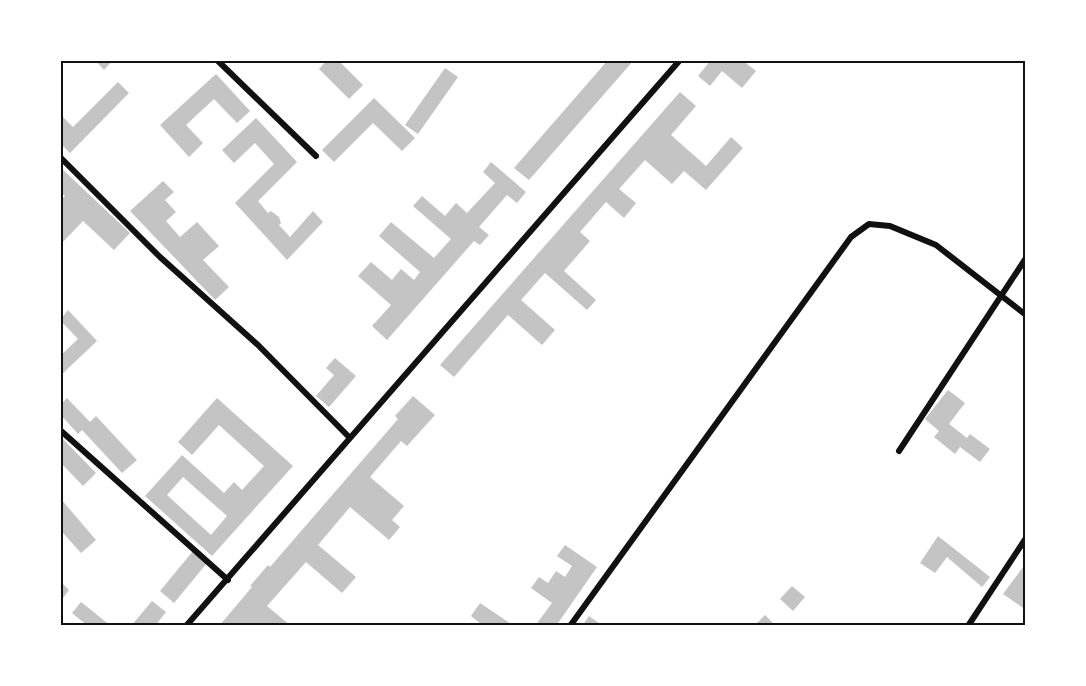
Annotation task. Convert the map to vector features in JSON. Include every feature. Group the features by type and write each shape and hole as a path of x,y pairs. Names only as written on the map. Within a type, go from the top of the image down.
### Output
{"street":[{"path":"217,60 316,156"},
{"path":"186,626 680,60"},
{"path":"60,157 160,257 258,345 349,437"},
{"path":"570,626 851,237 869,224 890,226 936,245 1026,315"},
{"path":"899,450 1026,258"},
{"path":"60,430 228,580"},
{"path":"968,626 1026,538"}],"building":[{"path":"95,60 113,60 104,70"},
{"path":"327,60 338,60 363,85 349,99 319,69"},
{"path":"608,60 634,60 529,180 514,168"},
{"path":"711,60 742,60 756,71 742,88 722,71 710,86 698,76"},
{"path":"445,68 458,77 418,134 405,125"},
{"path":"216,74 250,111 237,123 214,99 186,125 203,143 189,157 160,125"},
{"path":"118,82 129,93 70,153 60,143 60,114 73,127"},
{"path":"680,92 696,106 671,135 706,166 731,137 743,148 706,190 684,171 672,184 645,160 619,189 636,203 624,218 606,202 580,232 590,241 564,271 596,300 587,310 545,273 521,300 555,330 542,345 508,315 454,377 440,365"},
{"path":"374,98 415,138 402,151 373,123 334,162 322,150"},
{"path":"256,118 297,162 258,201 268,213 271,211 279,217 281,223 279,225 290,237 313,211 323,222 287,260 235,203 274,164 255,143 234,163 222,150"},
{"path":"491,162 526,192 517,203 507,195 479,227 489,235 480,245 474,241 387,340 372,326 391,305 358,276 371,262 392,280 401,269 414,280 420,272 379,236 391,222 434,258 451,239 413,206 422,196 445,216 456,203 467,213 495,183 483,172"},
{"path":"60,167 130,233 114,250 83,221 60,245 60,201 65,196 60,192"},
{"path":"163,181 174,192 165,200 176,212 166,221 180,237 197,222 219,246 203,260 229,287 215,300 130,211"},
{"path":"68,310 97,341 60,376 60,356 78,339 60,320"},
{"path":"335,358 356,376 329,407 316,396 334,375 326,368"},
{"path":"948,390 965,403 949,424 967,438 970,434 990,449 980,462 960,447 955,454 934,437 939,431 925,419"},
{"path":"413,396 435,415 407,446 401,441 370,477 404,506 392,520 400,527 389,540 350,507 318,545 356,577 342,593 306,562 267,606 291,626 219,626 268,565 270,567 398,419 395,416"},
{"path":"67,398 90,422 96,416 137,460 122,473 82,430 78,434 60,414 60,405"},
{"path":"217,398 293,466 212,556 145,496 182,455 224,493 234,482 242,490 264,466 219,425 192,455 178,442","holes":["183,477 227,516 211,535 167,495"]},
{"path":"60,436 96,473 83,486 60,464"},
{"path":"60,498 96,540 81,553 63,533 60,535"},
{"path":"938,536 990,577 982,587 947,557 935,573 920,563"},
{"path":"565,545 597,567 556,626 535,626 552,603 531,588 539,577 548,583 556,571 565,577 572,566 557,556"},
{"path":"193,551 207,563 174,603 160,591"},
{"path":"1026,563 1026,585 1023,589 1026,592 1026,610 1003,594"},
{"path":"60,581 69,590 60,602"},
{"path":"792,586 805,597 793,611 780,599"},
{"path":"152,601 166,612 155,626 131,626"},
{"path":"81,602 111,626 88,626 72,613"},
{"path":"480,603 514,626 480,626 481,624 471,616"},
{"path":"765,615 776,626 754,626"},
{"path":"589,616 603,626 582,626"}]}
